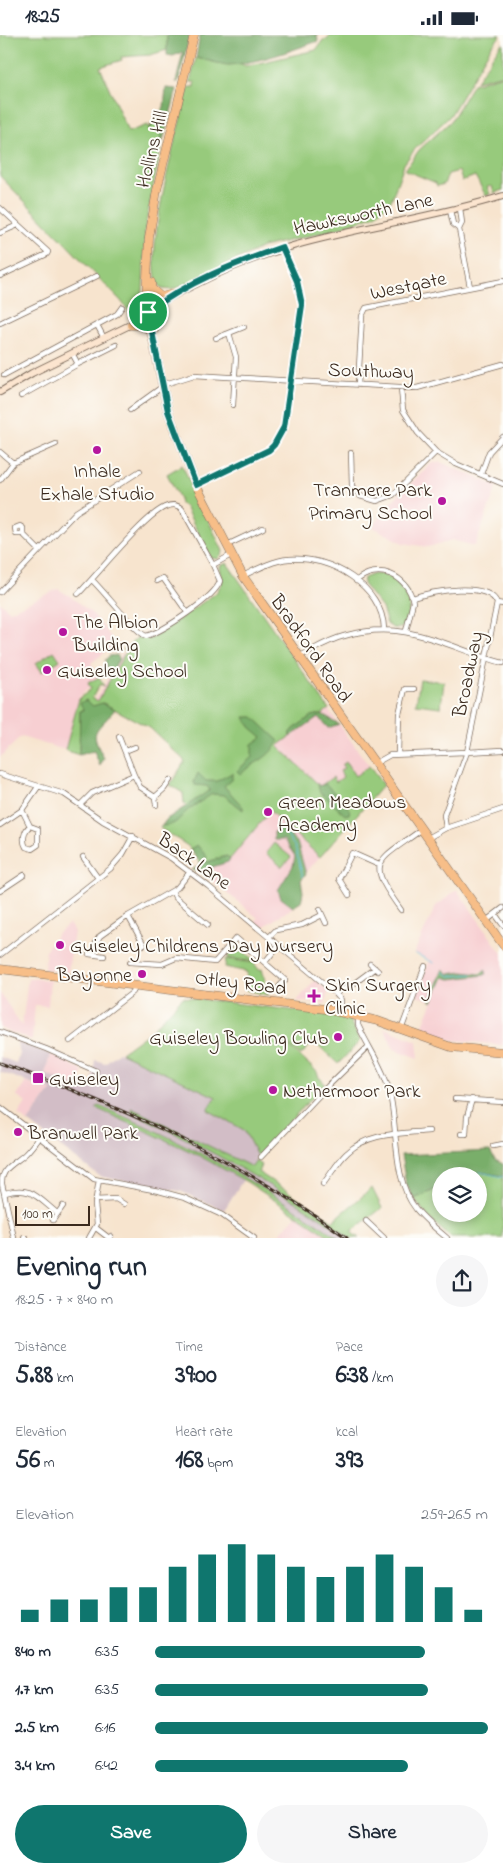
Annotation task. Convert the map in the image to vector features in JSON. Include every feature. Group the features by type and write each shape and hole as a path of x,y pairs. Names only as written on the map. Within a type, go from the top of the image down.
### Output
{"main road":[{"name":"Hollins Hill","path":"151,310 148,273 149,238 157,190 194,35"},
{"name":"Hollins Hill","path":"148,273 151,287 151,310"},
{"path":"151,287 154,293 161,297 178,293"},
{"name":"Bradford Road","path":"151,310 151,331 154,340"},
{"name":"Bradford Road","path":"151,310 154,340 168,411 196,485 226,546 243,576 298,657 503,945"},
{"path":"131,325 142,325 151,331"},
{"name":"Otley Road","path":"0,969 341,1012 358,1015 451,1047 503,1052"}],"street":[{"name":"Hawksworth Lane","path":"0,392 32,373 131,325 178,293 248,259 282,247 460,208 503,196"},
{"path":"0,208 46,249 47,254 0,276"},
{"path":"460,208 462,223 459,229 470,287"},
{"path":"450,210 453,224 459,229"},
{"path":"0,233 18,225"},
{"path":"196,485 261,454 274,445 284,427 302,305 297,281 282,247"},
{"path":"0,323 97,277"},
{"name":"Westgate","path":"358,385 362,316 366,309 503,281"},
{"path":"4,375 117,314 122,307"},
{"path":"97,325 104,338"},
{"path":"216,338 244,327"},
{"path":"229,333 236,350 233,405"},
{"path":"21,396 116,345"},
{"path":"72,353 78,364"},
{"path":"27,363 32,373"},
{"name":"Southway","path":"130,410 162,386 194,375 401,389 428,387 503,365"},
{"path":"401,389 404,410 418,433 436,452 456,464 503,484"},
{"path":"481,474 489,452 503,437"},
{"path":"0,480 13,463 56,443"},
{"path":"0,452 13,463"},
{"path":"351,453 352,485 360,496 377,501 393,495 436,452"},
{"path":"0,592 40,551 65,521 81,507 140,471"},
{"path":"78,594 152,516 172,505 178,505 182,509 213,565 218,576 218,587 166,627 146,636 139,632 92,580"},
{"path":"226,546 263,528"},
{"path":"23,534 40,551"},
{"path":"213,565 231,555"},
{"path":"243,576 276,561 298,558 311,559 331,566 356,581 380,610 384,629"},
{"path":"356,581 372,572 388,572 403,583 412,598 413,605 406,631"},
{"path":"157,581 163,578 187,612"},
{"path":"412,598 450,590 476,590 492,595 497,603 503,604"},
{"name":"Broadway","path":"446,828 444,815 466,752 487,659 497,603"},
{"path":"298,657 343,636 384,629 406,631 503,663"},
{"path":"398,754 399,714 405,689 414,689"},
{"path":"120,737 140,787 155,797 156,805"},
{"path":"125,751 135,747"},
{"path":"374,764 390,755 398,754 503,750"},
{"name":"Back Lane","path":"0,774 64,794 103,821 132,836 190,872 335,993"},
{"path":"81,804 89,795 134,775"},
{"path":"155,797 170,780"},
{"path":"0,825 22,810 38,787"},
{"path":"427,839 446,828 503,809"},
{"path":"22,810 30,826 38,829 38,845 32,849 26,847 24,841 25,831 30,826"},
{"path":"401,910 382,883 378,874 379,865 384,858 421,830"},
{"path":"0,955 2,948 98,877 120,858 132,836"},
{"path":"349,895 339,879 352,853 379,865"},
{"path":"83,857 98,877"},
{"path":"104,956 91,954 100,936 128,916 180,886 190,872"},
{"path":"0,891 24,875"},
{"path":"172,891 175,897 208,925"},
{"path":"486,922 503,909"},
{"path":"269,937 276,930 302,925 321,912 326,923"},
{"path":"495,914 503,925"},
{"path":"128,916 144,945"},
{"path":"130,962 162,964 176,958 215,962 236,938 285,980 279,987"},
{"path":"265,962 279,945"},
{"path":"341,1012 341,1001 335,993 377,969 370,964"},
{"path":"400,1029 425,966"},
{"path":"70,1041 133,992 136,985"},
{"path":"358,1015 358,1025 387,1082 402,1179 409,1198 421,1215 447,1238"},
{"path":"0,1032 46,1049 96,1071"},
{"path":"261,1157 328,1085 368,1047"},
{"path":"455,1099 503,1102"},
{"path":"461,1134 466,1134 467,1117 472,1099"},
{"path":"0,1107 90,1176 99,1180 159,1191 185,1198 222,1215 254,1238"},
{"path":"323,1184 348,1151 372,1138 429,1131"},
{"path":"14,1238 2,1180 13,1162 24,1155 40,1136"},
{"path":"493,1146 503,1144"},
{"path":"89,1238 96,1228 95,1200 99,1180"},
{"path":"5,1193 18,1189 27,1191 58,1213"},
{"path":"95,1200 116,1199 124,1204"},
{"path":"53,1220 63,1206"},
{"path":"366,1221 384,1238"},
{"path":"96,1228 109,1238 111,1236"}],"shaded area":[{"name":"Tranmere Park Primary School","path":"440,462 497,486 475,546 452,540 428,547 403,543 373,527 388,505 432,463"},
{"path":"239,580 285,650 383,785 351,819 301,879 303,892 301,902 263,927 255,921 258,918 200,871 205,868 188,846 160,828 167,819 213,787 150,728 95,700 122,654 167,633"},
{"name":"Guiseley School","path":"58,589 94,615 116,644 91,663 99,677 88,683 90,687 79,697 65,750 21,737 0,757 0,602 10,611"},
{"path":"457,890 503,955 503,1045 441,1039 420,1032 443,977 485,975 485,970 474,974 449,974 443,969 430,1001 416,995 430,960 414,953 436,906"},
{"name":"Guiseley Childrens Day Nursery","path":"69,924 74,931 68,972 44,969 46,949 57,934"},
{"path":"28,978 50,980 48,1006 35,1005 32,1040 0,1028 0,993 22,1026"},
{"name":"Skin Surgery Clinic","path":"315,980 328,991 325,1004 297,1001"},
{"path":"384,1028 417,1041 419,1058 394,1049"},
{"path":"17,1042 50,1054 45,1073 85,1090 92,1082 95,1060 105,1063 119,1052 217,1097 208,1110 244,1130 257,1156 252,1168 131,1108 130,1110 240,1166 334,1225 350,1238 338,1238 286,1203 210,1158 126,1117 98,1108 194,1153 243,1180 224,1210 180,1191 103,1177 96,1174 28,1122 51,1090 0,1072 0,1057 16,1063 19,1054"},
{"path":"50,1054 68,1061 71,1065 83,1071 77,1086 45,1073"},
{"path":"26,1082 51,1090 28,1122 18,1115 26,1103 17,1096"},
{"path":"297,1214 332,1238 276,1238"}],"green space":[{"path":"0,35 167,35 167,50 150,55 121,57 122,60 100,67 128,132 147,125 149,129 162,116 161,148 145,228 143,290 134,318 121,301 0,176"},
{"path":"167,35 190,35 178,82 176,82 183,52 173,56 167,55"},
{"path":"200,35 317,35 318,41 264,59 228,65 196,58"},
{"path":"330,35 501,35 491,47 450,116 415,149 404,164 391,201 376,215 334,230 263,247 172,290 162,289 156,276 157,224 170,159 189,87 195,87 195,82 190,82 196,58 223,64 239,63 246,66 316,50 323,40 328,39"},
{"path":"503,43 503,74 476,81 501,44"},
{"path":"503,75 503,190 494,193 492,186 487,187 490,194 486,196 475,176 462,181 459,171 448,174 444,184 437,186 436,183 405,170 419,150 451,121 473,84"},
{"path":"166,88 177,89 161,148 162,117 148,129 164,107"},
{"path":"182,465 223,551 218,559 211,558 185,507 179,502 180,499 167,474"},
{"path":"227,563 329,709 322,714 311,716 290,732 290,737 278,746 320,786 333,777 336,782 343,777 340,771 344,768 342,765 346,762 355,776 369,766 383,785 320,857 270,811 230,859 227,856 201,864 188,846 160,828 167,819 187,806 184,803 183,793 170,785 185,761 150,728 103,703 80,711 79,755 65,750 79,699 91,689 88,683 99,677 104,687 100,684 92,698 98,701 125,653 129,651 123,650 138,637 151,639 216,593 222,583 220,566"},
{"path":"374,574 390,576 397,580 409,597 406,622 401,628 393,628 387,624 382,608 363,584 364,578"},
{"path":"54,651 60,660 42,672 36,663"},
{"path":"117,655 119,659 109,676 105,660 109,656"},
{"path":"420,679 444,682 441,707 416,704"},
{"path":"86,700 93,706 102,703 115,709 96,731 96,741 104,758 100,766 94,751 79,755 80,711 84,710 80,703"},
{"path":"322,714 339,724 328,728 318,717 290,737 290,732 311,716"},
{"path":"245,717 253,717 279,741 265,757 240,774 237,771 252,757 252,744 262,737 250,727"},
{"path":"198,773 206,781 217,781 232,773 232,779 224,786 243,807 243,810 224,795 212,794 188,810 171,825 162,826 167,819 210,790 207,786 195,785 194,782"},
{"path":"326,784 350,809 349,814 345,815 320,792 318,786"},
{"path":"282,828 297,842 306,874 301,880 303,892 301,902 293,907 281,898 278,890 293,866 295,856 284,840 274,840 274,832"},
{"path":"274,843 291,857 282,867 266,853"},
{"path":"197,845 207,857 204,863 227,856 230,859 228,862 200,871 192,870 201,864 190,849"},
{"path":"233,947 243,951 256,962 228,958 229,952"},
{"path":"226,959 254,963 259,970 262,969 269,995 246,990 249,982 246,979 247,972 225,967"},
{"path":"443,969 449,974 462,972 480,974 486,969 485,975 450,979 443,977 432,1002 430,1000"},
{"path":"183,997 348,1017 360,1041 338,1064 314,1041 301,1055 281,1039 317,1072 325,1084 257,1156 244,1130 208,1110 216,1097 121,1053 150,1032"},
{"path":"99,1106 162,1134 223,1165 281,1200 338,1238 332,1238 247,1182 194,1153 96,1108"},
{"path":"131,1108 252,1167 256,1161 262,1165 258,1172 333,1221 372,1188 382,1208 351,1232 359,1238 350,1238 272,1187 189,1140 132,1112"},
{"path":"490,1151 495,1160 503,1164 503,1176 487,1173 487,1167 432,1167 432,1191 414,1199 406,1184 401,1155"},
{"path":"487,1173 503,1176 503,1238 451,1238 433,1222 487,1222"},
{"path":"432,1191 432,1221 429,1218 414,1199"}],"waterway":[{"path":"286,834 295,847 303,877"},
{"path":"416,954 434,963"},
{"path":"443,972 450,976 472,974"},
{"path":"487,1174 503,1177"}],"railway":[{"path":"0,1063 91,1098 180,1138 265,1184 347,1238"}],"place":[{"name":"Inhale Exhale Studio","path":"97,450"},
{"name":"Tranmere Park Primary School","path":"442,501"},
{"name":"The Albion Building","path":"63,632"},
{"name":"Guiseley School","path":"47,670"},
{"name":"Green Meadows Academy","path":"268,812"},
{"name":"Guiseley Childrens Day Nursery","path":"60,945"},
{"name":"Bayonne","path":"142,974"},
{"name":"Skin Surgery Clinic","path":"314,996"},
{"name":"Guiseley Bowling Club","path":"338,1037"},
{"name":"Guiseley","path":"38,1078"},
{"name":"Nethermoor Park","path":"273,1090"},
{"name":"Branwell Park","path":"18,1132"}],"route":[{"path":"282,247 297,281 302,305 284,427 280,436 269,450 196,485 168,411 154,340 149,326 148,312 164,300 218,273 248,259 282,247"}]}
